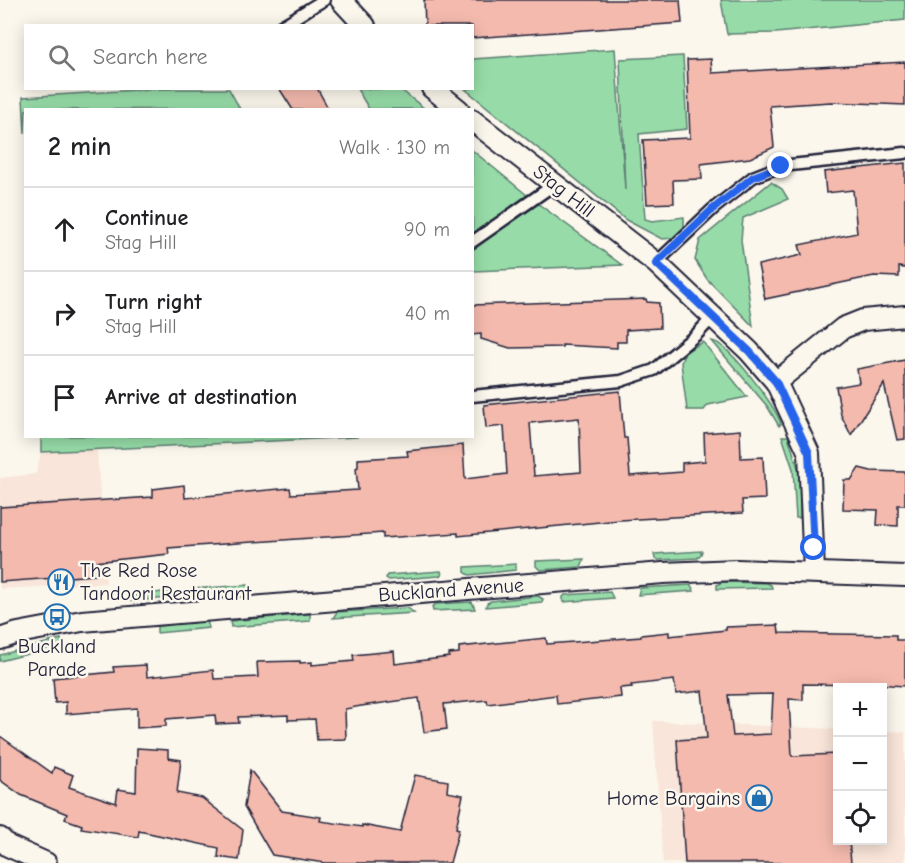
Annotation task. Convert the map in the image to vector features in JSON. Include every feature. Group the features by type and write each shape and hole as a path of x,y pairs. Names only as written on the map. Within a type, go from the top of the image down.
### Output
{"street":[{"path":"341,0 363,24"},
{"path":"434,90 457,108"},
{"name":"Stag Hill","path":"474,122 656,263 749,351 776,382 809,453 814,573"},
{"path":"776,382 843,328 863,320 905,316"},
{"name":"Buckland Avenue","path":"0,639 18,633 82,621 674,573 737,570 905,576"},
{"path":"0,838 8,846 46,863"}],"lane":[{"path":"284,24 324,0"},
{"path":"656,263 713,209 753,177 781,166 905,153"},
{"path":"474,241 555,184"},
{"path":"474,396 621,381 654,370 696,335 713,317"}],"shaded area":[{"path":"97,449 106,583 0,589 0,478 36,474 41,452"},
{"name":"Home Bargains","path":"653,721 833,729 833,845 887,845 887,731 905,732 905,863 663,863"}],"green space":[{"path":"721,0 905,0 905,20 776,33 727,34"},
{"path":"615,49 625,190 620,59 683,56 687,129 639,134 645,219 652,221 684,217 684,237 662,239 626,220 466,90 474,90 474,59"},
{"path":"137,90 230,90 239,108 24,108 24,116 23,97"},
{"path":"358,90 401,90 424,108 368,108"},
{"path":"474,152 533,200 622,265 474,271"},
{"path":"771,182 782,189 788,199 743,218 741,240 753,326 707,279 695,260 700,240"},
{"path":"712,341 729,352 751,377 778,416 781,424 779,426 767,406"},
{"path":"703,342 747,397 708,405 704,410 687,410 681,363 685,352"},
{"path":"782,436 788,436 800,474 800,518 796,518 793,469"},
{"path":"41,438 336,438 41,452"},
{"path":"702,551 697,558 659,560 655,559 654,554"},
{"path":"584,559 581,567 540,570 536,566 536,561"},
{"path":"516,564 516,570 469,575 465,572 465,567"},
{"path":"441,571 442,575 439,576 389,580 386,578 387,575"},
{"path":"722,582 767,583 772,588 717,589 717,585"},
{"path":"248,585 250,588 247,591 194,596 191,594 191,589"},
{"path":"691,585 694,591 638,595 640,588"},
{"path":"171,591 170,598 131,601 128,596"},
{"path":"610,592 613,598 563,602 565,595"},
{"path":"538,596 543,599 542,602 486,607 491,601"},
{"path":"472,602 475,609 433,611 432,607 436,604"},
{"path":"408,608 414,613 333,618 337,612"},
{"path":"310,614 310,621 231,627 230,621"},
{"path":"207,621 209,628 157,633 157,626"},
{"path":"61,639 63,645 0,661 0,655"}],"building":[{"path":"424,0 680,0 682,23 474,38 474,24 425,24"},
{"path":"711,59 712,73 905,62 905,105 831,102 770,106 774,147 750,158 701,164 702,179 673,180 674,203 647,204 643,140 690,138 687,60"},
{"path":"280,90 318,90 328,108 292,108"},
{"path":"905,163 905,268 899,267 899,277 874,276 765,299 758,265 802,255 799,245 857,233 853,190 826,193 824,172"},
{"path":"646,299 647,302 659,303 660,328 626,330 626,342 617,342 617,348 562,345 562,347 510,348 481,339 481,334 474,335 474,305"},
{"path":"905,360 905,439 897,440 884,384 851,435 841,415 836,387 859,383 857,369"},
{"path":"620,391 630,476 682,472 682,463 705,461 704,433 740,430 741,458 763,457 765,499 742,500 743,513 620,520 458,536 458,533 383,538 383,533 168,548 169,554 95,562 96,575 0,582 0,507 153,497 153,489 184,485 185,498 290,488 291,494 358,490 356,468 358,459 408,456 407,451 463,445 465,479 507,474 504,426 486,428 484,405","holes":["579,418 581,472 534,476 530,423"]},
{"path":"859,468 871,471 905,472 905,505 898,505 898,526 877,525 878,510 843,509 844,480 851,480"},
{"path":"778,625 779,633 896,635 896,640 905,640 905,686 887,683 803,684 803,700 789,699 792,756 833,754 833,845 849,845 851,863 685,863 677,740 707,738 702,691 676,694 674,680 620,688 621,697 557,704 556,695 488,704 487,700 444,704 447,729 424,732 419,698 361,706 345,709 346,739 317,740 315,719 288,720 288,715 238,717 239,723 216,724 215,715 166,719 166,726 137,728 137,708 66,714 66,702 55,703 53,678 114,672 113,667 146,665 147,677 213,670 214,679 258,677 257,662 300,661 300,663 312,662 312,665 354,661 353,655 394,651 395,664 449,657 449,654 459,653 459,647 546,638 547,644 641,637 641,635 669,632 669,636 726,630 726,627","holes":["773,694 771,734 733,736 728,695"]},
{"path":"0,736 52,773 54,767 73,775 69,787 116,803 118,789 136,792 137,748 168,750 168,758 181,760 177,793 202,798 243,830 239,860 218,857 219,848 139,831 138,837 81,828 82,825 65,819 67,814 21,795 0,780"},
{"path":"250,770 282,811 321,817 320,821 400,832 415,775 448,781 447,792 463,795 456,828 459,829 450,863 325,863 272,855 244,807"}],"place":[{"name":"The Red Rose Tandoori Restaurant","path":"61,582"},
{"name":"Buckland Parade","path":"57,617"},
{"name":"Home Bargains","path":"759,798"}],"route":[{"path":"781,166 753,177 713,209 656,263 749,351 776,382 809,453 814,548"}]}
